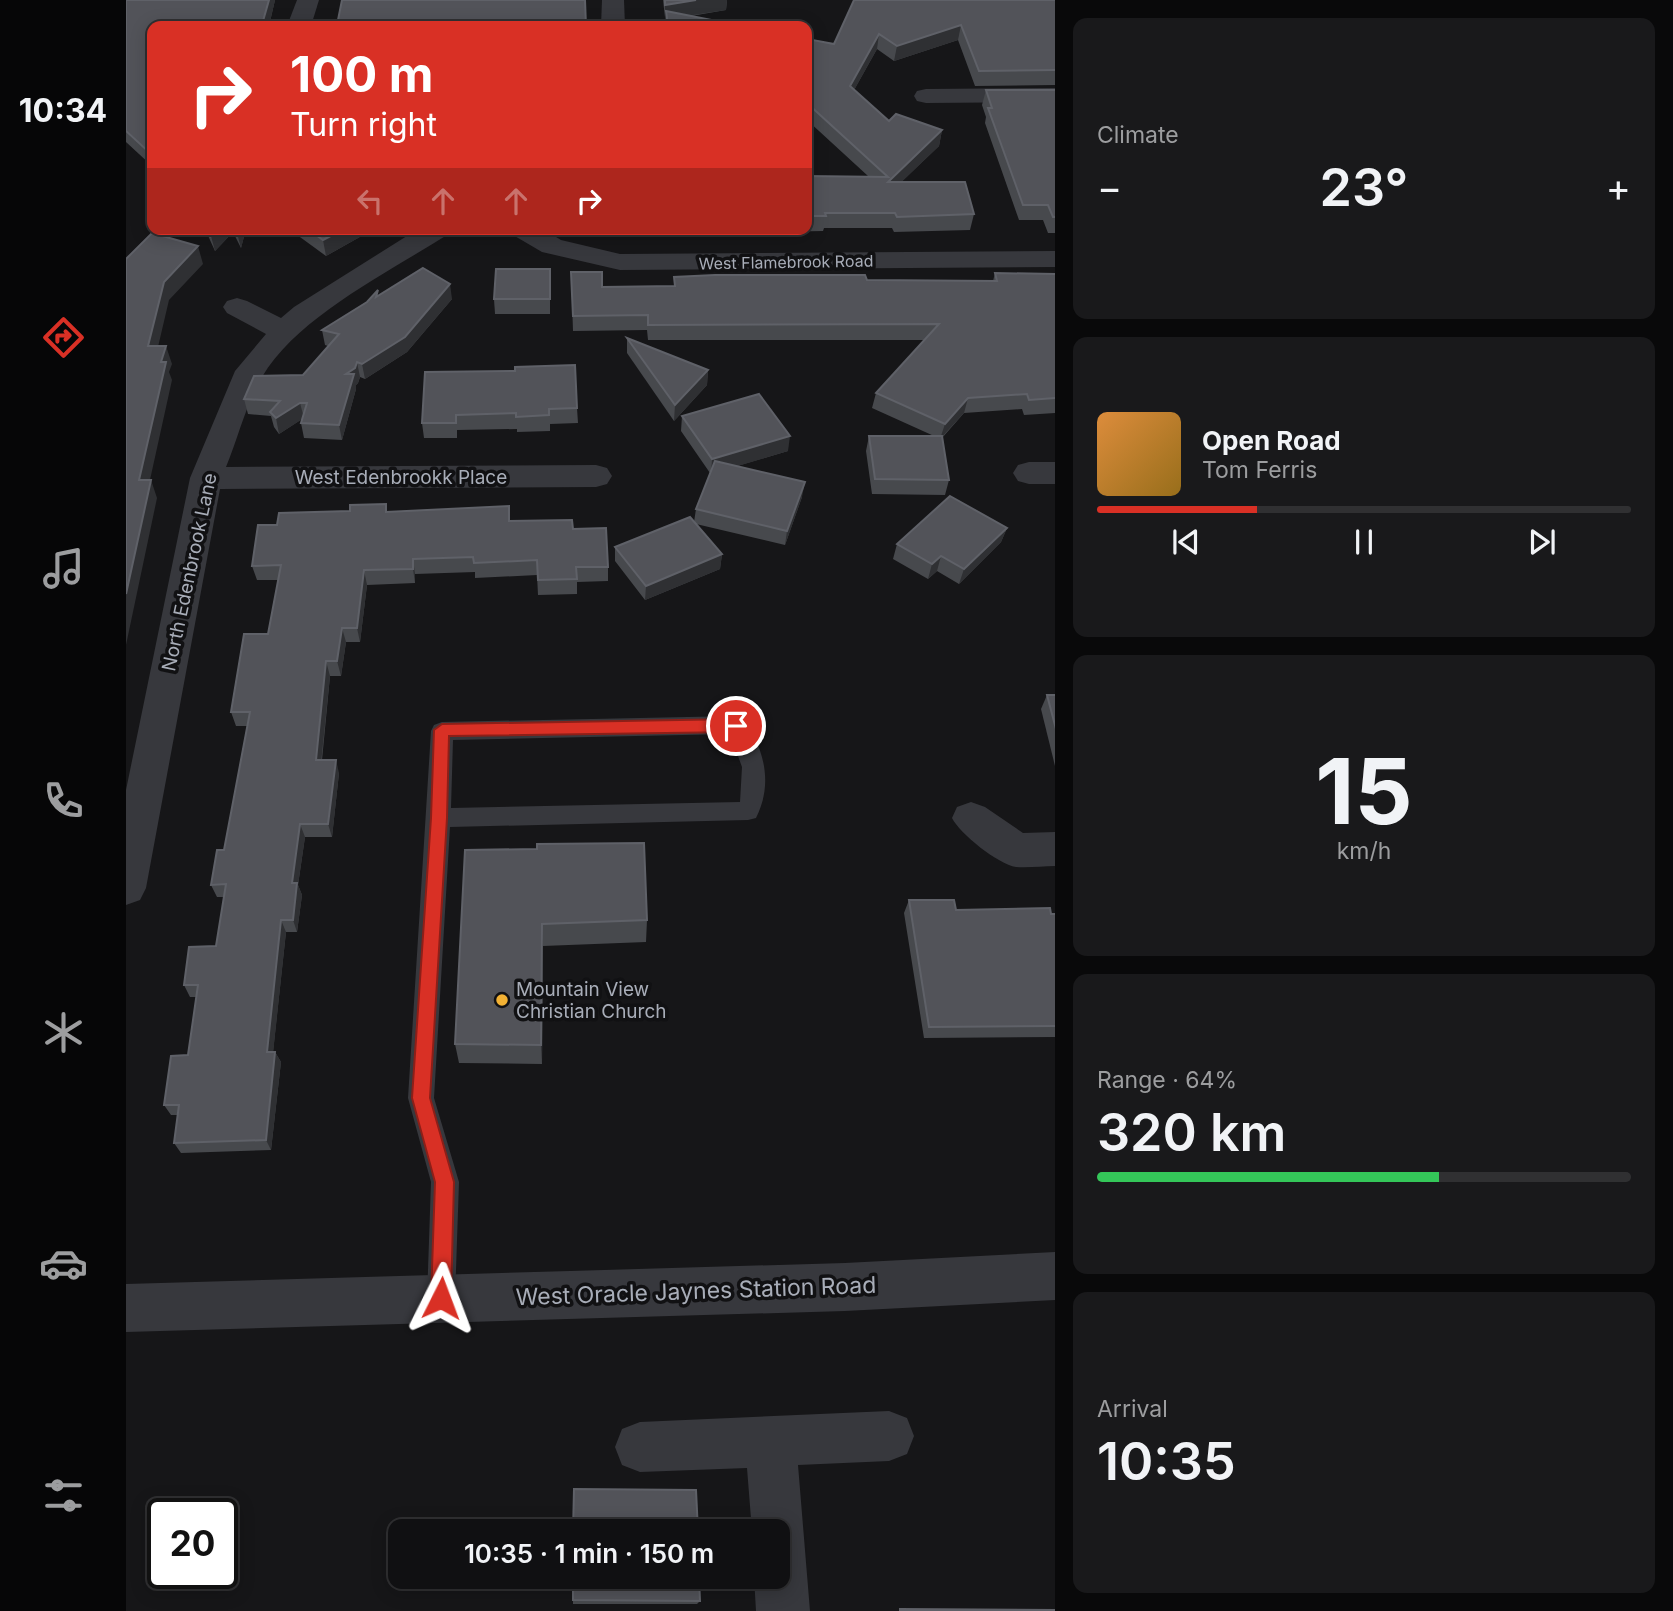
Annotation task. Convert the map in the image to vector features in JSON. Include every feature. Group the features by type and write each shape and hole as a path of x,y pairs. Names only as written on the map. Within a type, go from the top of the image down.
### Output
{"street":[{"path":"301,21 308,0"},
{"path":"613,0 613,21"},
{"path":"926,96 1055,95"},
{"name":"North Edenbrook Lane","path":"126,888 206,478 242,387 250,372 304,313 428,235"},
{"name":"West Flamebrook Road","path":"533,235 552,246 620,262 1055,259"},
{"path":"237,307 284,332"},
{"name":"West Edenbrookk Place","path":"206,478 596,476"},
{"path":"971,818 1016,849 1055,849"},
{"name":"West Oracle Jaynes Station Road","path":"126,1308 845,1287 1055,1276"},
{"path":"640,1447 889,1436"},
{"path":"771,1442 777,1519"},
{"path":"782,1589 783,1611"}],"lane":[{"path":"439,818 748,811 756,792 749,743 736,726 442,730 421,1098 445,1182 441,1298"}],"building":[{"path":"126,0 269,0 263,21 147,21 147,150 126,131"},
{"path":"342,0 585,0 586,21 343,21 338,20"},
{"path":"665,0 696,0 665,5"},
{"path":"854,0 1055,0 1055,70 979,71 961,25 897,46 879,34 850,86 889,121 896,114 942,130 888,182 965,182 974,214 897,217 895,213 825,213 826,216 812,216 812,176 888,177 812,108 812,42 834,44"},
{"path":"666,11 717,21 667,21"},
{"path":"986,90 1055,90 1055,217 1048,205 1023,205 988,108 992,108"},
{"path":"150,235 198,246 164,282 148,346 166,346 161,362 166,362 139,480 151,480 126,594 126,259"},
{"path":"316,235 333,235 323,240"},
{"path":"423,268 450,284 405,337 362,364 357,362 355,368 346,374 354,374 339,425 301,423 307,403 300,403 276,418 270,412 280,401 244,399 254,376 303,375 339,334 322,330 367,302 378,290 376,297"},
{"path":"496,269 550,269 550,299 494,299"},
{"path":"571,272 602,272 602,287 675,286 674,277 715,275 865,275 867,280 997,281 995,273 1055,274 1055,398 1029,400 1027,394 968,398 945,424 876,393 939,324 648,325 648,315 573,316"},
{"path":"627,338 708,370 675,405"},
{"path":"575,365 577,408 549,409 549,415 516,417 516,413 456,415 456,423 422,423 425,372 515,371 515,367"},
{"path":"759,394 790,436 712,459 682,416"},
{"path":"869,436 942,436 949,480 875,479"},
{"path":"715,461 805,482 787,531 696,509"},
{"path":"950,496 1007,528 964,569 941,556 932,564 897,544"},
{"path":"386,504 386,512 509,506 509,521 572,520 573,529 606,528 608,567 576,567 577,579 538,580 537,560 474,563 473,557 413,559 413,569 364,570 357,628 342,628 337,661 326,661 316,760 336,760 328,824 300,824 292,883 297,883 293,920 281,920 267,1052 275,1052 266,1140 174,1143 179,1105 164,1105 171,1056 188,1055 198,985 184,985 189,947 216,946 226,884 211,885 217,850 224,850 250,712 231,712 244,634 268,634 281,565 252,566 258,525 277,525 279,513 350,511 350,505"},
{"path":"690,517 722,554 646,586 615,547"},
{"path":"1047,695 1055,695 1055,725"},
{"name":"Mountain View Christian Church","path":"644,843 647,920 542,924 541,1045 455,1044 465,850 537,849 537,844"},
{"path":"909,900 954,900 956,910 1050,908 1051,914 1055,914 1055,1026 929,1027"},
{"path":"574,1489 696,1490 697,1519 573,1519"},
{"path":"573,1589 700,1589 700,1601 573,1600"},
{"path":"900,1609 1055,1610 1055,1611"}],"place":[{"name":"Mountain View Christian Church","path":"502,1000"}],"route":[{"path":"441,1298 445,1182 421,1098 442,730 736,726"}]}
